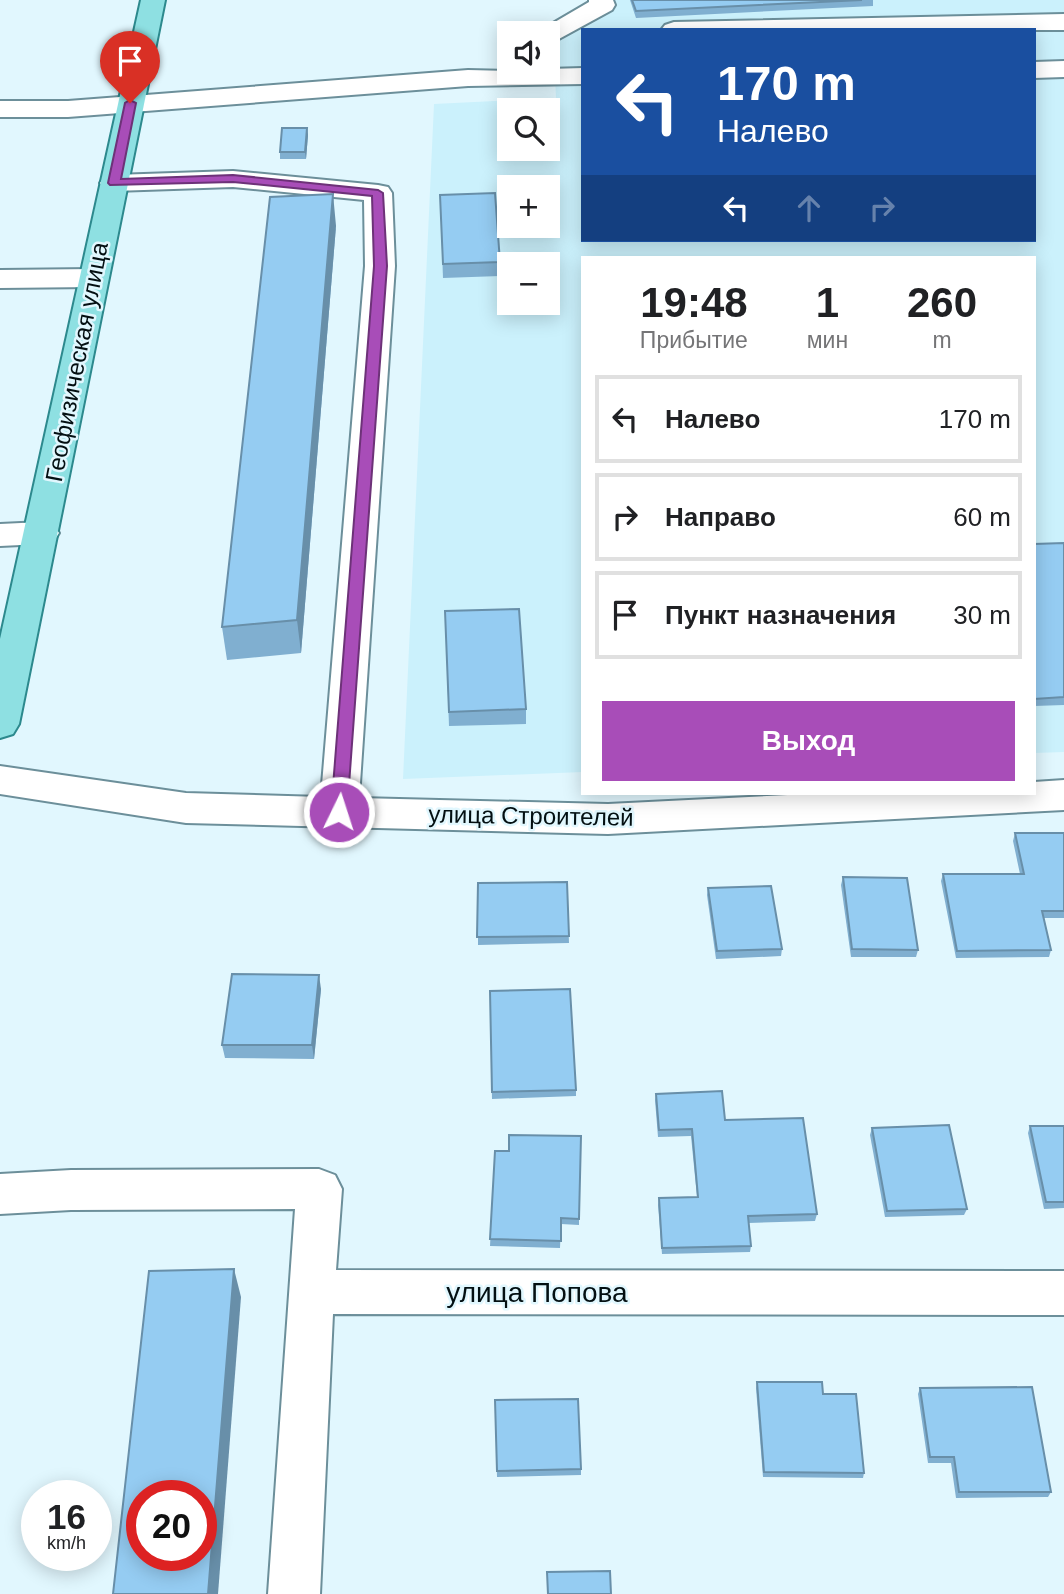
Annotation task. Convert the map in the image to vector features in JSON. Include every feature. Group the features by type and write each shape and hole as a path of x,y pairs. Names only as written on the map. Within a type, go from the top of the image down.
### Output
{"main road":[{"name":"Геофизическая улица","path":"0,724 153,0"}],"street":[{"path":"560,29 603,5 601,0"},
{"path":"772,28 1064,22"},
{"path":"560,33 581,32"},
{"path":"468,78 497,62"},
{"path":"1036,69 1064,69"},
{"path":"0,109 68,109 468,78 581,76"},
{"path":"114,183 233,179 378,193 380,266 339,812"},
{"path":"0,279 93,278"},
{"path":"0,535 42,533"},
{"name":"улица Строителей","path":"0,780 186,808 608,819 1064,795"},
{"path":"0,1194 71,1190 319,1189 294,1594"},
{"name":"улица Попова","path":"311,1293 1064,1293"}],"shaded area":[{"path":"596,0 1064,0 1064,752 1036,753 1036,256 581,256 581,772 403,779 434,104 497,101 497,161 560,161 560,98 556,98 555,84 560,84 560,27"}],"building":[{"path":"632,0 862,0 636,11"},
{"path":"282,128 307,128 305,152 280,152"},
{"path":"495,193 499,252 497,252 497,262 443,264 440,195"},
{"path":"333,194 297,620 222,627 270,197"},
{"path":"1064,543 1064,697 1036,699 1036,544"},
{"path":"519,609 526,709 449,712 445,611"},
{"path":"1015,833 1064,833 1064,911 1042,911 1051,950 957,951 943,874 1024,874"},
{"path":"843,877 907,878 918,950 852,949"},
{"path":"567,882 569,936 477,937 478,883"},
{"path":"771,886 782,949 717,951 708,888"},
{"path":"232,974 319,975 312,1045 222,1045"},
{"path":"570,989 576,1090 492,1092 490,991"},
{"path":"722,1091 725,1120 803,1118 817,1214 748,1216 751,1246 662,1248 659,1198 698,1197 692,1129 659,1130 656,1094"},
{"path":"949,1125 967,1209 887,1211 872,1128"},
{"path":"1030,1126 1064,1126 1064,1202 1046,1202"},
{"path":"509,1135 581,1136 579,1219 561,1218 561,1241 490,1239 495,1151 509,1151"},
{"path":"234,1269 217,1482 126,1480 126,1571 210,1571 208,1594 113,1594 149,1271"},
{"path":"757,1382 822,1382 823,1394 856,1394 864,1473 764,1472"},
{"path":"1032,1387 1051,1492 959,1492 954,1457 930,1457 920,1388"},
{"path":"578,1399 581,1469 497,1471 495,1400"},
{"path":"610,1571 611,1594 548,1594 547,1572"}],"route":[{"path":"130,103 114,183 233,179 378,193 380,266 339,812"}]}
